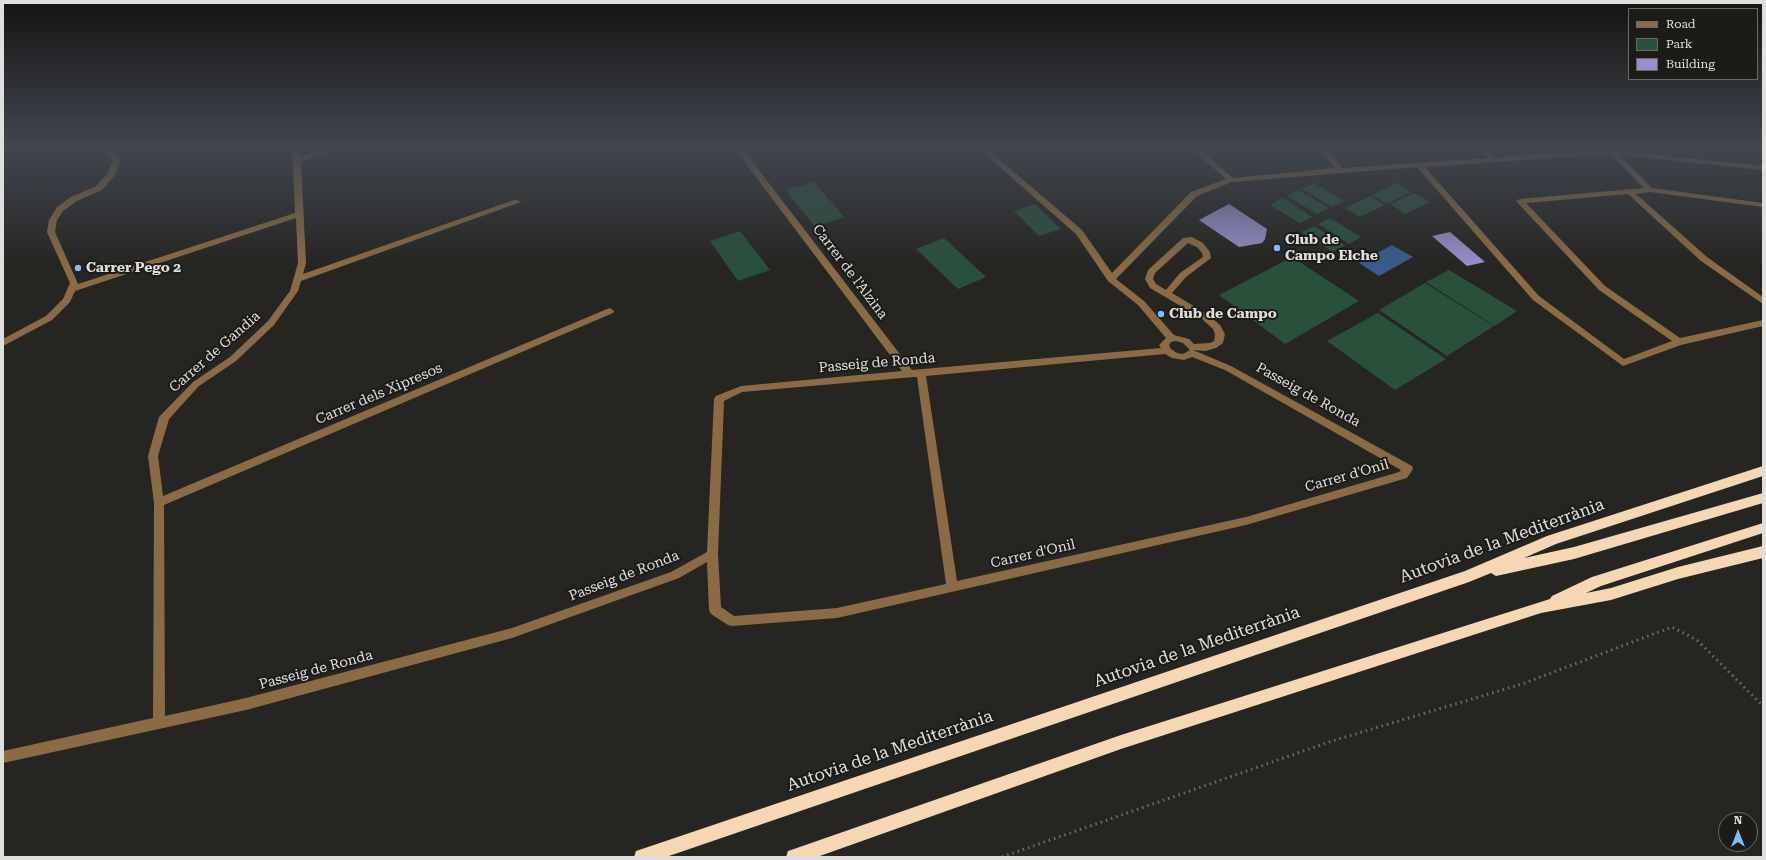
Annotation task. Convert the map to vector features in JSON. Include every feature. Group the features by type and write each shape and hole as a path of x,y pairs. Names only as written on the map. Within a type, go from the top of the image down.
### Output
{"highway":[{"name":"Autovia de la Mediterrània","path":"642,857 1097,701 1469,576 1552,540 1763,471"},
{"path":"1469,576 1574,553 1763,498"},
{"path":"794,857 1121,742 1541,607 1597,581 1763,528"},
{"path":"1541,607 1611,594 1678,573 1763,552"}],"street":[{"path":"3,343 49,318 67,300 73,289 74,283 51,232 53,220 60,209 74,199 99,188"},
{"name":"Carrer de Gandia","path":"159,724 159,503 153,456 164,417 196,384 233,359 271,323 294,291 302,263 299,188"},
{"name":"Carrer de l'Alzina","path":"769,188 915,375 952,588"},
{"path":"1029,188 1080,232 1111,279 1141,304 1172,338 1165,342 1164,348 1167,352"},
{"path":"1111,279 1194,194 1210,188"},
{"path":"1439,188 1536,298 1623,363 1679,342 1763,323"},
{"path":"1679,342 1602,288 1520,201 1631,193 1650,190 1763,205"},
{"path":"1631,193 1704,259 1763,301"},
{"path":"298,279 517,202"},
{"path":"73,289 300,214"},
{"path":"1186,240 1192,240 1200,245 1206,252 1207,258 1183,275 1167,294 1153,286 1149,279 1151,272 1186,240"},
{"name":"Passeig de Ronda","path":"3,757 246,704 512,633 675,575 712,554 719,399 741,389 1167,352 1180,357 1191,350 1213,346 1218,343 1220,334 1217,327 1204,316 1167,294"},
{"name":"Carrer dels Xipresos","path":"159,503 610,311"},
{"name":"Passeig de Ronda","path":"1172,338 1181,339 1191,350 1228,368 1408,469"},
{"name":"Carrer d'Onil","path":"712,554 715,610 732,621 837,613 1246,521 1403,475 1408,469"}],"path":[{"path":"1002,857 1332,741 1522,684 1601,653 1672,628 1697,640 1763,706"}],"green space":[{"path":"793,188 819,188 844,217 815,227 786,190"},
{"path":"1323,188 1344,201 1332,207 1302,189"},
{"path":"1386,188 1405,188 1411,192 1387,204 1372,195"},
{"path":"1299,190 1329,208 1317,214 1287,196"},
{"path":"1414,193 1430,202 1405,214 1390,204"},
{"path":"1370,196 1385,205 1360,217 1345,208"},
{"path":"1283,198 1312,217 1300,223 1270,205"},
{"path":"1035,204 1061,229 1039,236 1014,211"},
{"path":"1330,218 1361,237 1349,244 1318,224"},
{"path":"1314,226 1345,245 1333,252 1301,232"},
{"path":"740,231 770,270 738,281 710,241"},
{"path":"944,238 986,277 958,289 916,249"},
{"path":"1292,257 1359,301 1285,344 1219,295"},
{"path":"1449,270 1517,311 1495,326 1426,282"},
{"path":"1425,283 1494,326 1447,356 1379,310"},
{"path":"1378,313 1446,359 1395,390 1327,341"}],"water":[{"path":"1392,245 1413,257 1379,276 1359,263"}],"building":[{"path":"1229,204 1267,229 1265,239 1262,243 1239,247 1199,220"},
{"path":"1450,232 1485,262 1467,266 1432,236"}],"place":[{"name":"Club de Campo Elche","path":"1277,248"},
{"name":"Carrer Pego 2","path":"78,268"},
{"name":"Club de Campo","path":"1161,314"}]}
